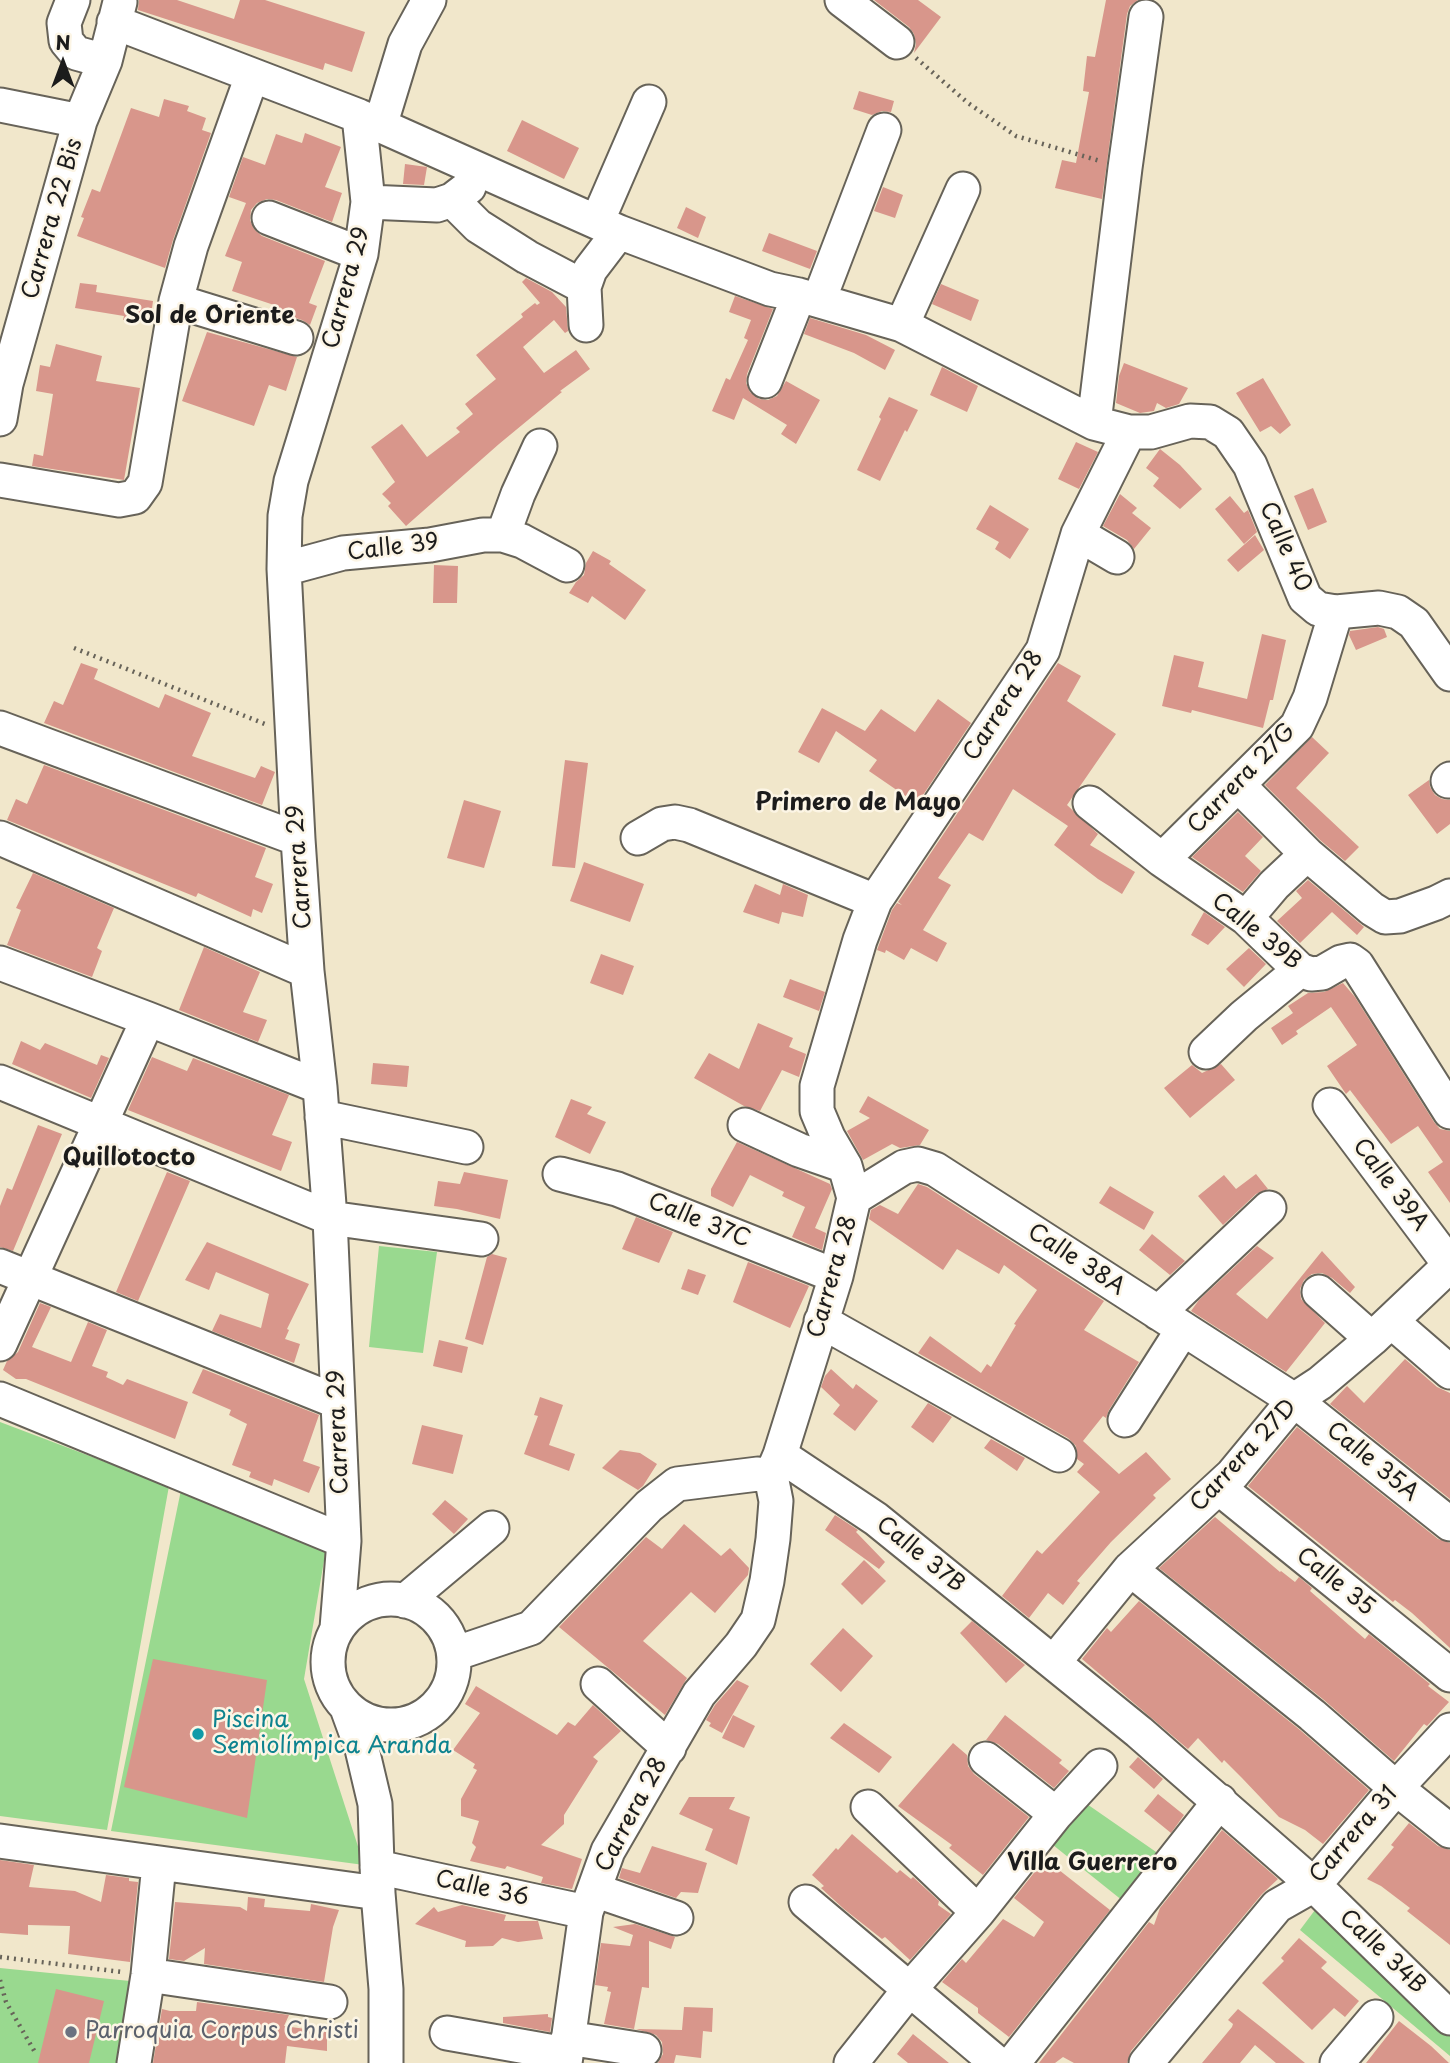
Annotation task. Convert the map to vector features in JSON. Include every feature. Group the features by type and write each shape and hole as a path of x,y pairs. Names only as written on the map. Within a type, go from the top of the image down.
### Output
{"street":[{"path":"72,0 64,23 66,41 76,52 105,61"},
{"path":"369,121 429,0"},
{"path":"842,0 897,42"},
{"path":"117,11 252,76 369,121 608,227 770,289 902,325 1094,423 1129,432"},
{"name":"Carrera 22 Bis","path":"0,419 6,384 80,121 105,61 117,11"},
{"path":"1094,423 1146,17"},
{"path":"0,480 119,500 135,497 145,483 176,301 191,246 252,76"},
{"path":"586,325 584,287 608,227 649,102"},
{"path":"0,105 80,121"},
{"name":"Carrera 29","path":"325,1108 307,971 298,839 290,568 297,513 367,255 371,202 369,121"},
{"path":"765,381 809,298 884,130"},
{"path":"371,202 437,205 452,200 487,173"},
{"path":"902,325 963,189"},
{"path":"452,200 478,226 527,257 584,287"},
{"name":"Carrera 29","path":"345,1620 353,1541 335,1219 285,516 291,481 361,254 371,202"},
{"path":"269,218 361,254"},
{"path":"176,301 296,338"},
{"name":"Calle 40","path":"1129,432 1151,432 1190,421 1210,422 1228,433 1250,464 1305,598 1318,609 1336,612 1379,608 1398,612 1414,623 1450,674"},
{"name":"Carrera 28","path":"566,2052 590,1901 608,1851 699,1694 741,1645 758,1620 773,1539 776,1466 836,1276 854,1198 845,1167 817,1111 817,1086 860,940 875,901 1043,650 1078,534 1129,432"},
{"path":"540,446 517,494 503,536 522,541 568,565"},
{"path":"1078,534 1117,557"},
{"name":"Calle 39","path":"290,568 343,553 430,545 483,535 503,536"},
{"name":"Carrera 27G","path":"1163,860 1297,726 1310,698 1336,612"},
{"path":"0,728 298,839"},
{"path":"1238,785 1307,855 1385,917 1400,916 1443,900"},
{"name":"Calle 39B","path":"1090,803 1163,860 1246,918 1300,970 1311,974 1322,973 1340,962 1350,960 1357,965 1450,1112"},
{"path":"638,838 662,824 675,822 689,825 875,901"},
{"path":"0,838 307,971"},
{"path":"1246,918 1274,885 1307,855"},
{"path":"0,963 148,1019 325,1108 466,1147"},
{"path":"1206,1052 1244,1016 1300,970"},
{"path":"0,1344 14,1273 101,1125 148,1019"},
{"path":"0,1082 335,1219 481,1239"},
{"name":"Calle 39A","path":"1330,1105 1450,1265"},
{"path":"745,1125 799,1150 845,1167"},
{"name":"Calle 38A","path":"854,1198 904,1167 918,1164 935,1169 1294,1400"},
{"name":"Calle 37C","path":"560,1174 617,1188 836,1276"},
{"path":"1125,1420 1171,1321 1269,1208"},
{"name":"Carrera 29","path":"335,1219 345,1620"},
{"name":"Carrera 27D","path":"1054,1662 1130,1569 1219,1488 1294,1400 1320,1382 1381,1330 1450,1265"},
{"path":"14,1273 338,1402"},
{"path":"1319,1292 1450,1372"},
{"path":"821,1321 1059,1455"},
{"path":"0,1399 344,1541"},
{"name":"Calle 35A","path":"1294,1400 1450,1524"},
{"path":"454,1654 531,1628 649,1506 677,1485 758,1474 776,1466"},
{"name":"Calle 37B","path":"776,1466 876,1519 1054,1662 1220,1801"},
{"name":"Calle 35","path":"1219,1488 1450,1675"},
{"path":"405,1601 492,1528"},
{"path":"1130,1569 1450,1830"},
{"path":"347,1708 365,1720 387,1726 409,1723 429,1713 445,1697 454,1676 454,1654 448,1633 434,1615 405,1601 394,1599 372,1602 345,1620 329,1648 327,1670 334,1690 347,1708 362,1749 375,1804 386,1989 386,2063"},
{"path":"598,1684 668,1748"},
{"name":"Carrera 31","path":"1146,2063 1277,1906 1314,1885 1396,1788 1450,1730"},
{"path":"986,1759 1056,1814"},
{"path":"851,2063 1056,1814 1100,1766"},
{"path":"1013,2063 1220,1801"},
{"name":"Calle 34B","path":"1220,1801 1314,1885 1450,2018"},
{"path":"868,1807 978,1912"},
{"name":"Calle 36","path":"0,1842 159,1864 378,1880 590,1901 676,1918"},
{"path":"134,2063 148,1975 159,1864"},
{"path":"1174,2063 1297,1916 1314,1885"},
{"path":"806,1902 997,2063"},
{"path":"148,1975 330,2003"},
{"path":"1337,2063 1376,2017"},
{"path":"447,2033 566,2052 645,2050"}],"path":[{"path":"897,42 968,103 1016,136 1125,168"},
{"path":"74,648 293,734"},
{"path":"0,1956 148,1975"},
{"path":"0,1980 6,2002 36,2054"}],"green space":[{"path":"379,1246 437,1252 423,1353 369,1347"},
{"path":"0,1422 169,1486 107,1830 0,1816"},
{"path":"181,1490 327,1543 304,1679 364,1865 111,1831"},
{"path":"1084,1802 1159,1854 1123,1901 1053,1845"},
{"path":"1321,1902 1450,2030 1450,2056 1300,1930"},
{"path":"0,1968 140,1982 126,2063 0,2063"}],"building":[{"path":"139,0 177,0 234,19 240,0 265,0 365,32 352,72 325,63 323,70 138,10"},
{"path":"874,0 918,0 941,17 914,53 916,44 909,27"},
{"path":"1106,0 1138,0 1130,6 1127,14 1102,199 1055,188 1062,160 1076,163 1089,92 1083,91 1087,56 1095,57"},
{"path":"859,91 894,101 891,112 882,111 872,115 853,109"},
{"path":"164,99 189,106 187,111 206,118 202,130 211,133 165,268 77,236 92,189 100,192 131,108 159,117"},
{"path":"522,120 579,148 564,179 507,151"},
{"path":"305,133 341,147 325,187 342,193 332,222 267,199 257,203 251,210 250,220 254,229 262,236 325,261 309,303 317,306 310,325 276,312 277,306 232,291 242,262 225,256 246,203 229,197 243,157 265,165 276,134 302,143"},
{"path":"405,164 427,167 424,185 403,184"},
{"path":"883,187 903,195 895,218 874,211"},
{"path":"686,207 706,217 698,238 677,228"},
{"path":"769,233 817,251 810,269 762,251"},
{"path":"526,278 552,292 566,307 568,331 565,333 554,320 523,347 544,373 576,350 590,369 560,391 562,392 406,526 388,506 391,503 382,494 395,482 371,447 402,424 427,457 460,432 456,428 473,414 465,404 496,379 476,355 523,317 521,314 535,303 540,303 522,282"},
{"path":"80,283 97,285 96,292 153,301 150,323 123,320 124,316 75,308"},
{"path":"941,284 979,300 971,321 932,304"},
{"path":"735,296 773,309 747,374 746,383 750,392 759,399 768,400 777,396 786,381 820,400 796,444 781,434 787,425 743,398 734,420 712,411 726,378 730,380 748,340 744,338 751,320 729,312"},
{"path":"810,318 866,335 895,350 885,370 854,353 804,334"},
{"path":"207,332 297,357 286,391 269,385 254,426 182,401"},
{"path":"56,344 102,356 96,381 140,388 124,480 32,466 34,454 43,456 53,394 36,391 40,365 50,367"},
{"path":"1124,363 1188,388 1179,404 1166,408 1157,403 1154,411 1140,413 1116,403 1119,376"},
{"path":"942,367 978,386 967,412 930,395"},
{"path":"1263,378 1291,425 1280,434 1271,426 1260,432 1236,393"},
{"path":"889,397 918,410 880,481 857,470"},
{"path":"1076,442 1098,452 1079,489 1058,479"},
{"path":"1160,449 1180,465 1202,489 1180,509 1153,486 1159,478 1146,468"},
{"path":"1313,488 1327,522 1308,530 1294,496"},
{"path":"1120,494 1137,508 1132,513 1151,528 1134,549 1127,540 1103,526"},
{"path":"1230,496 1244,513 1248,510 1257,532 1244,544 1215,509"},
{"path":"990,505 1029,529 1010,559 995,549 999,542 976,529"},
{"path":"1255,535 1264,550 1238,572 1227,560"},
{"path":"593,551 611,561 609,564 646,590 625,620 592,596 588,603 569,593 584,575 586,563"},
{"path":"434,565 458,566 457,603 433,603"},
{"path":"1378,627 1384,629 1387,637 1356,650 1349,635 1350,631"},
{"path":"1262,634 1286,640 1273,700 1270,700 1263,728 1192,710 1191,713 1162,706 1174,655 1204,662 1198,687 1247,699"},
{"path":"81,663 98,669 94,679 159,708 165,694 211,713 192,756 255,778 261,766 275,772 262,805 44,723 54,701 63,705"},
{"path":"1058,663 1081,676 1067,701 1116,734 1067,805 1098,834 1090,845 1135,872 1122,894 1054,845 1068,826 1013,789 983,841 969,833 938,878 951,885 923,930 947,943 937,962 911,948 904,960 886,950 885,953 877,950 892,910 897,903 902,905 898,902"},
{"path":"938,699 971,723 917,804 869,771 877,760 836,731 819,763 798,752 822,708 865,731 881,709 915,732"},
{"path":"1312,737 1329,753 1296,788 1359,847 1345,861 1265,785"},
{"path":"565,760 588,763 575,868 552,866"},
{"path":"44,765 266,848 255,877 273,884 262,913 253,909 251,917 198,893 196,897 7,820 16,799 27,804"},
{"path":"1429,780 1435,795 1450,800 1450,824 1437,834 1408,795"},
{"path":"464,800 501,811 484,868 447,858"},
{"path":"1238,812 1263,837 1245,856 1261,871 1243,892 1192,857"},
{"path":"584,862 644,884 630,922 570,901"},
{"path":"33,873 114,908 97,948 102,951 92,977 7,945 21,910 16,908"},
{"path":"1308,880 1364,927 1357,935 1332,912 1300,943 1277,921 1302,898 1296,891"},
{"path":"755,884 780,895 783,884 808,895 803,917 782,912 779,924 743,912"},
{"path":"1204,912 1225,927 1208,945 1191,935"},
{"path":"204,947 260,972 243,1012 267,1020 258,1042 179,1010"},
{"path":"1249,948 1266,964 1244,987 1226,969"},
{"path":"601,954 634,966 623,995 590,983"},
{"path":"790,979 825,992 819,1011 783,997"},
{"path":"1343,983 1355,997 1434,1122 1440,1129 1450,1131 1450,1203 1428,1172 1443,1162 1418,1126 1391,1144 1350,1090 1346,1094 1327,1066 1357,1045 1331,1007 1296,1031 1298,1034 1282,1045 1271,1028 1293,1013 1288,1006 1308,993 1324,992"},
{"path":"758,1023 793,1038 789,1047 806,1054 799,1077 782,1070 760,1111 744,1106 694,1078 709,1053 739,1069"},
{"path":"21,1041 40,1050 45,1043 97,1065 101,1055 109,1058 91,1098 12,1064"},
{"path":"152,1057 187,1071 193,1058 289,1095 272,1135 292,1142 281,1171 128,1110"},
{"path":"373,1063 409,1066 407,1087 371,1084"},
{"path":"1221,1064 1235,1080 1190,1118 1164,1088 1192,1065 1202,1073"},
{"path":"868,1096 929,1130 920,1145 900,1148 892,1144 863,1160 847,1131 870,1118 859,1112"},
{"path":"571,1099 592,1107 587,1114 606,1122 590,1154 555,1137"},
{"path":"38,1125 62,1134 13,1251 0,1247 0,1206 7,1188 12,1190"},
{"path":"737,1142 830,1184 832,1189 815,1228 826,1233 822,1250 792,1237 805,1207 782,1196 784,1192 750,1175 733,1207 711,1196 711,1189"},
{"path":"167,1172 190,1181 138,1301 116,1292"},
{"path":"464,1172 508,1180 500,1219 434,1206 438,1181 460,1184"},
{"path":"1256,1174 1268,1189 1256,1194 1223,1225 1198,1196 1224,1175 1236,1189"},
{"path":"918,1184 927,1187 1104,1301 1084,1330 1139,1362 1106,1418 1103,1416 1083,1441 1119,1474 1146,1452 1171,1479 1153,1495 1156,1498 1111,1542 1077,1581 1080,1583 1063,1605 1048,1593 1029,1618 1002,1596 1037,1550 1042,1554 1100,1492 1077,1472 1084,1464 1077,1459 1076,1446 1068,1438 918,1353 930,1336 981,1373 987,1364 991,1367 1016,1325 1014,1324 1037,1290 1004,1265 999,1274 957,1249 943,1270 869,1219 871,1210 880,1205 898,1214"},
{"path":"1110,1186 1154,1212 1144,1230 1099,1203"},
{"path":"636,1217 673,1232 659,1263 622,1249"},
{"path":"1152,1234 1185,1261 1170,1275 1139,1250"},
{"path":"207,1242 309,1284 287,1329 289,1330 285,1339 300,1344 294,1363 212,1331 220,1314 261,1328 269,1294 216,1272 209,1290 185,1280"},
{"path":"1257,1246 1274,1258 1236,1294 1267,1319 1322,1251 1355,1287 1350,1293 1322,1273 1312,1274 1304,1280 1300,1289 1301,1299 1325,1323 1286,1372 1191,1311 1199,1300"},
{"path":"492,1254 507,1258 483,1345 465,1339 487,1257"},
{"path":"748,1262 809,1286 790,1328 733,1302"},
{"path":"688,1269 706,1275 698,1295 681,1289"},
{"path":"40,1303 51,1307 32,1347 71,1362 88,1322 107,1330 92,1366 108,1372 106,1377 123,1385 127,1379 188,1402 175,1439 26,1379 16,1379 3,1370 7,1361 18,1352"},
{"path":"439,1340 468,1347 462,1373 433,1366"},
{"path":"1405,1359 1437,1387 1450,1393 1450,1499 1330,1404 1347,1386 1364,1403"},
{"path":"203,1369 319,1415 303,1461 320,1467 309,1493 274,1479 272,1486 249,1477 251,1472 232,1465 247,1424 229,1415 231,1410 192,1393"},
{"path":"831,1369 853,1389 856,1384 878,1401 855,1431 833,1414 840,1405 821,1387"},
{"path":"540,1397 563,1405 549,1445 575,1454 569,1471 524,1454 538,1416 534,1415"},
{"path":"928,1403 952,1417 933,1443 911,1427"},
{"path":"422,1425 463,1435 453,1474 412,1464"},
{"path":"1297,1427 1438,1539 1450,1543 1450,1648 1412,1613 1395,1600 1393,1602 1248,1486"},
{"path":"991,1439 1025,1458 1017,1471 984,1448"},
{"path":"620,1450 640,1453 657,1464 638,1490 602,1468"},
{"path":"445,1500 468,1519 454,1534 432,1514"},
{"path":"835,1515 858,1530 856,1532 885,1562 879,1569 825,1530"},
{"path":"1215,1517 1280,1572 1295,1582 1299,1577 1312,1588 1310,1591 1365,1639 1369,1634 1449,1702 1427,1726 1424,1724 1394,1761 1324,1700 1159,1568"},
{"path":"684,1524 721,1556 730,1548 749,1568 748,1575 715,1613 691,1592 643,1641 687,1678 665,1715 559,1627 646,1537 662,1549"},
{"path":"864,1560 886,1581 862,1605 841,1584"},
{"path":"1139,1601 1300,1730 1369,1790 1323,1844 1305,1830 1279,1817 1224,1760 1222,1763 1198,1738 1188,1749 1082,1659 1107,1628 1111,1632"},
{"path":"972,1621 1025,1665 1006,1683 960,1633"},
{"path":"843,1628 873,1656 841,1692 810,1664"},
{"name":"Piscina Semiolímpica Aranda","path":"153,1659 267,1680 247,1818 124,1787"},
{"path":"737,1680 749,1686 722,1733 709,1726 711,1723 706,1720"},
{"path":"476,1686 557,1735 568,1722 575,1726 593,1705 621,1731 593,1757 598,1761 564,1815 564,1824 541,1845 582,1859 572,1889 541,1883 543,1877 507,1866 505,1869 470,1861 476,1847 472,1843 479,1821 461,1816 461,1799 477,1770 473,1768 475,1764 453,1750 480,1713 465,1704"},
{"path":"733,1715 755,1726 744,1748 722,1738"},
{"path":"1005,1715 1062,1760 1059,1763 1069,1771 1054,1788 998,1744 986,1740"},
{"path":"844,1723 892,1757 879,1773 830,1738"},
{"path":"953,1743 967,1755 968,1766 974,1774 1029,1817 983,1875 949,1848 952,1845 898,1806"},
{"path":"1138,1757 1163,1779 1154,1789 1129,1767"},
{"path":"1158,1794 1184,1815 1171,1833 1144,1811"},
{"path":"689,1797 735,1797 729,1809 750,1817 737,1865 705,1850 713,1829 679,1814"},
{"path":"1409,1823 1438,1846 1450,1850 1450,1945 1407,1911 1410,1908 1367,1879 1394,1847 1391,1845"},
{"path":"1222,1830 1278,1879 1262,1894 1131,2051 1127,2063 1074,2063 1063,2057 1055,2063 1039,2063 1149,1922 1154,1925 1160,1908"},
{"path":"852,1834 897,1873 900,1870 911,1879 913,1877 939,1901 938,1905 951,1914 910,1960 885,1937 882,1939 844,1909 821,1888 824,1886 812,1875"},
{"path":"652,1846 707,1863 698,1893 681,1892 676,1898 619,1878 622,1868 640,1873"},
{"path":"1045,1859 1110,1910 1009,2037 978,2013 978,2008 942,1982 962,1959 966,1963 1003,1919 1034,1937 1044,1922 1014,1898"},
{"path":"0,1860 34,1865 29,1887 75,1891 101,1902 106,1875 138,1882 130,1962 68,1954 70,1926 28,1925 28,1935 0,1933"},
{"path":"248,1897 265,1899 264,1907 310,1911 311,1904 339,1910 333,1927 324,1982 204,1964 205,1948 184,1961 169,1959 175,1902 240,1907 247,1911"},
{"path":"462,1905 506,1915 504,1921 538,1921 543,1939 518,1942 502,1938 493,1946 465,1947 466,1941 415,1924 434,1907 438,1912"},
{"path":"635,1924 675,1937 671,1949 649,1941 649,1988 642,1987 634,2029 604,2024 611,1992 607,1991 608,1987 595,1985 601,1943 630,1946 633,1935 613,1927"},
{"path":"1299,1938 1327,1962 1321,1968 1359,2001 1345,2017 1334,2008 1312,2030 1262,1983 1284,1961 1281,1958"},
{"name":"Parroquia Corpus Christi","path":"56,1989 104,2001 89,2063 38,2063"},
{"path":"197,2002 289,2015 284,2026 327,2032 327,2051 287,2046 285,2063 153,2063 162,2009 196,2011"},
{"path":"684,2007 713,2008 712,2032 703,2031 701,2058 676,2055 674,2063 658,2063 663,2054 662,2042 656,2035 636,2029 682,2030"},
{"path":"1238,2009 1305,2063 1276,2063 1255,2045 1240,2063 1202,2063 1232,2027 1233,2024 1228,2020"},
{"path":"548,2014 548,2017 552,2018 550,2032 503,2023 503,2017"},
{"path":"1399,2021 1431,2046 1449,2063 1366,2063"},
{"path":"913,2034 949,2063 908,2063 897,2054"}],"place":[{"name":"Piscina Semiolímpica Aranda","path":"198,1734"},
{"name":"Parroquia Corpus Christi","path":"71,2032"}],"district":[{"name":"Sol de Oriente","path":"210,316"},
{"name":"Primero de Mayo","path":"858,803"},
{"name":"Quillotocto","path":"129,1158"},
{"name":"Villa Guerrero","path":"1092,1863"}]}
